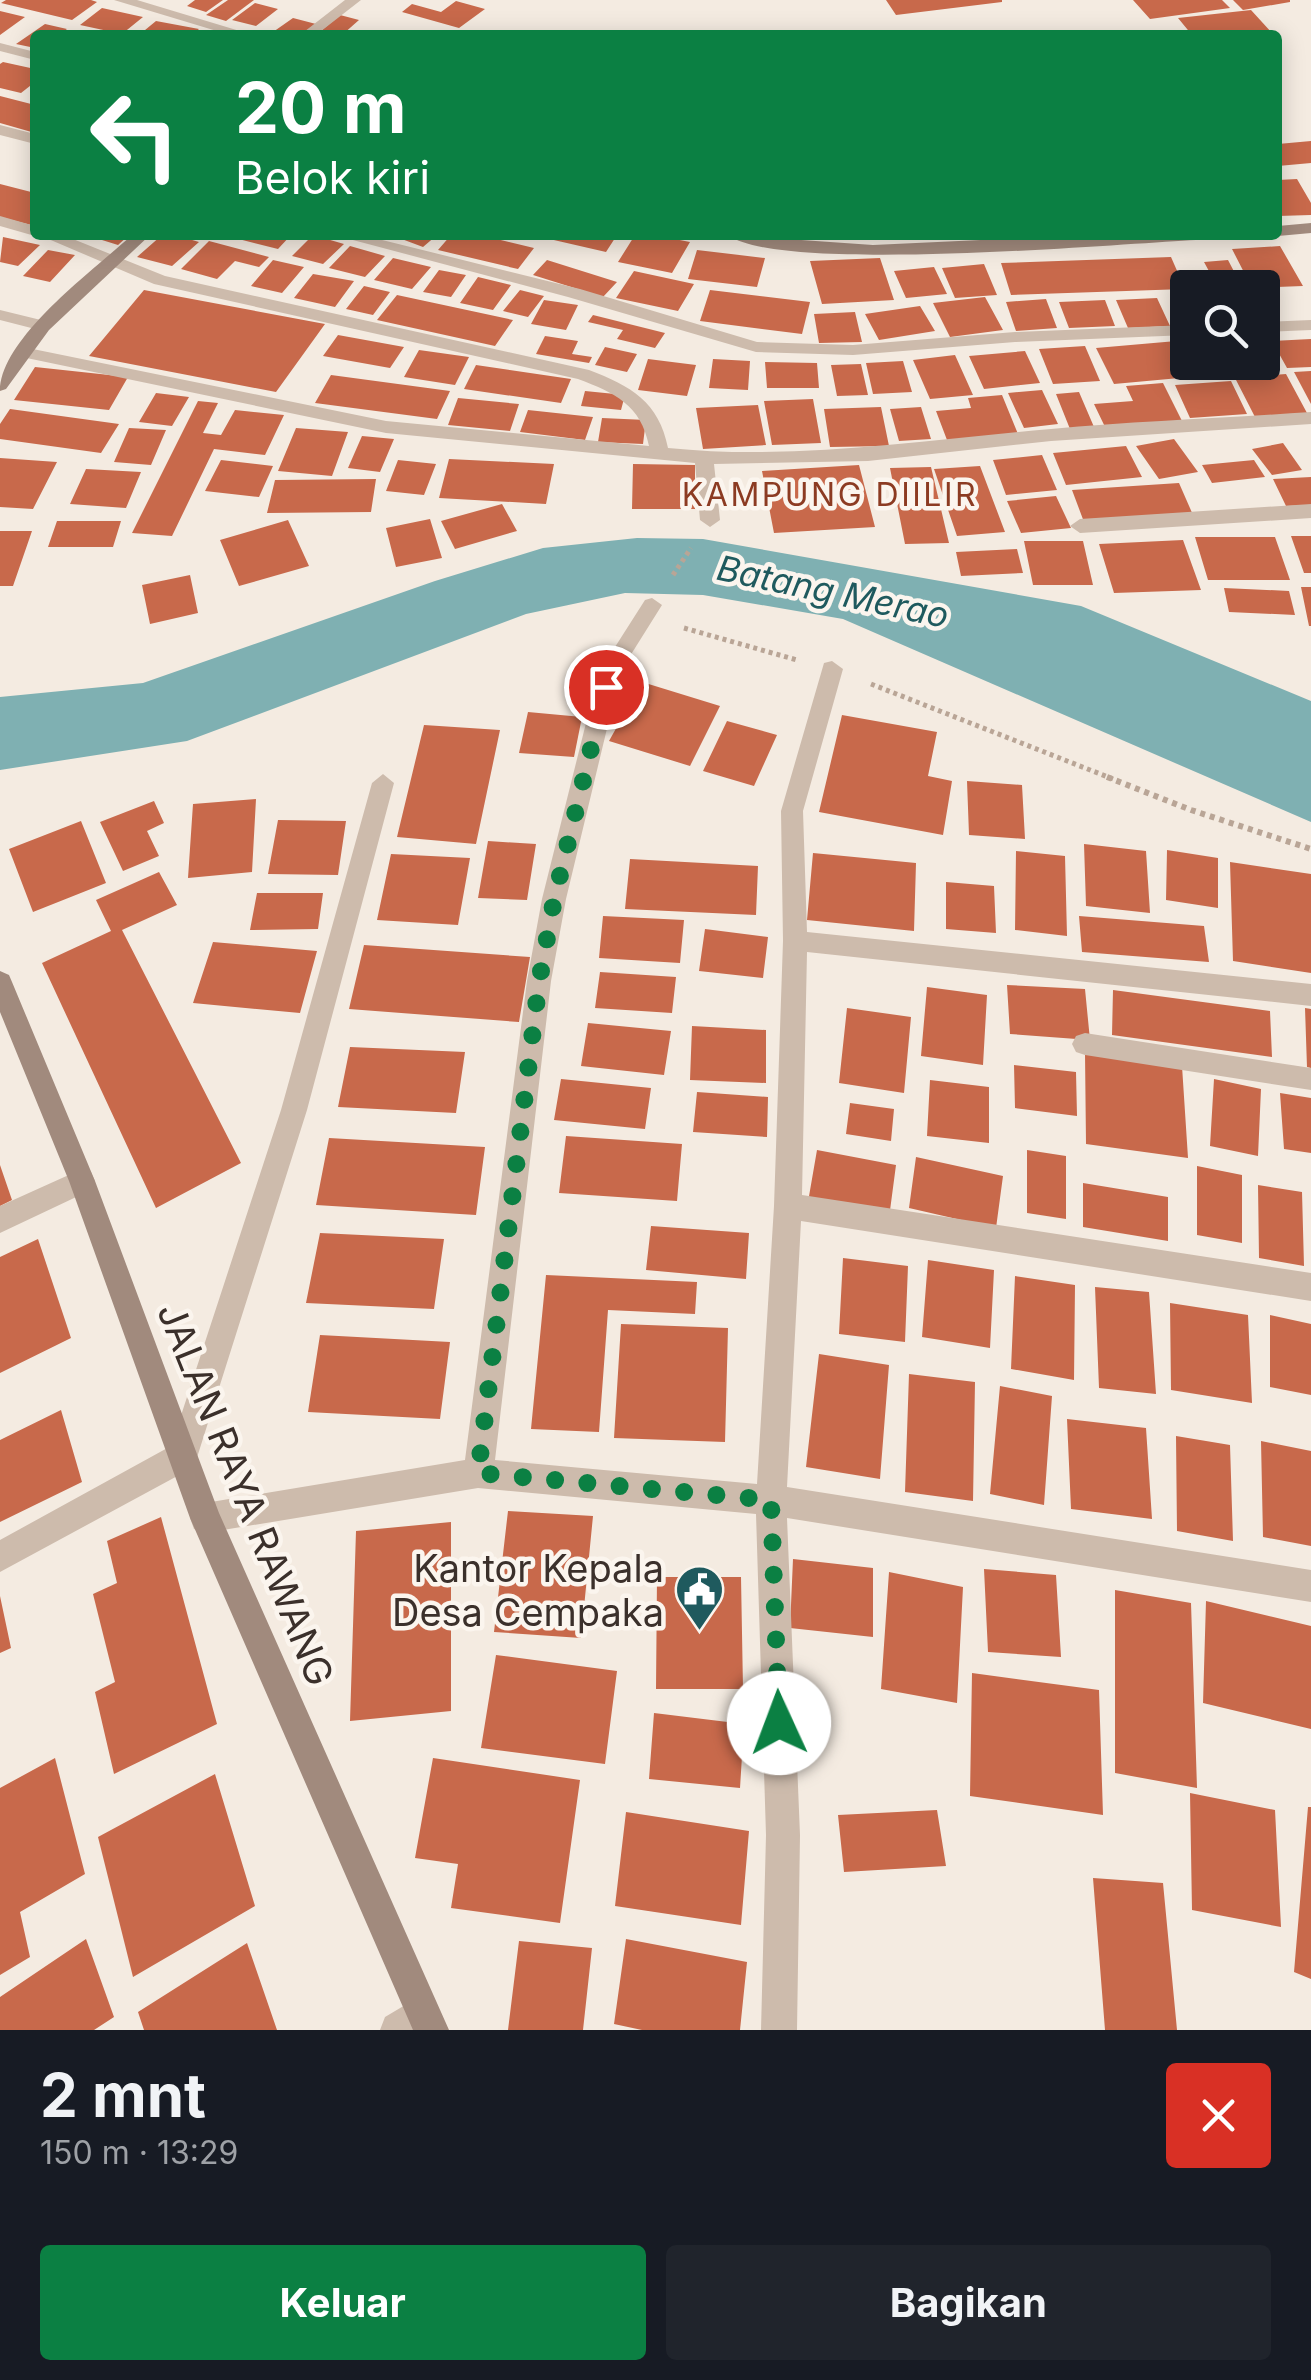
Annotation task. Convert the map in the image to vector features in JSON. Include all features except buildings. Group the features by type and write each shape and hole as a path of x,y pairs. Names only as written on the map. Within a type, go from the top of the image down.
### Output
{"street":[{"path":"121,0 228,30"},
{"path":"314,30 354,0"},
{"path":"0,47 30,55"},
{"path":"0,130 30,138"},
{"path":"0,222 30,230"},
{"path":"1282,231 1311,228"},
{"path":"61,240 116,259 160,280 583,374 621,388 644,405 656,426 660,454"},
{"path":"0,385 43,326 137,240"},
{"path":"362,240 574,292 756,347 853,350 1014,336 1170,331"},
{"path":"757,240 782,246 873,250 1088,240"},
{"path":"0,315 43,326"},
{"path":"1280,326 1311,325"},
{"path":"24,352 386,427 704,458 868,455 1051,435 1311,418"},
{"path":"704,458 710,520"},
{"path":"1080,526 1311,511"},
{"path":"478,1473 545,949 606,687 615,663 652,605"},
{"path":"778,2030 782,1835 771,1500 788,1206 795,941 792,811 832,669"},
{"path":"0,1557 183,1456 294,1110 382,782"},
{"path":"795,941 1311,995"},
{"name":"JALAN RAYA RAWANG","path":"0,982 82,1181 205,1518 417,2024"},
{"path":"1086,1044 1311,1080"},
{"path":"0,1220 82,1181"},
{"path":"788,1206 1311,1287"},
{"path":"205,1518 478,1473 771,1500 1311,1586"}],"path":[{"path":"652,605 710,520"},
{"path":"634,636 682,628 832,669 1191,810 1311,848"}],"water":[{"name":"Batang Merao","path":"637,538 703,539 1081,606 1311,701 1311,822 843,619 703,595 625,593 526,614 187,741 0,770 0,697 143,683 435,581 543,548"}],"place":[{"name":"Kantor Kepala Desa Cempaka","path":"699,1632"}],"district":[{"name":"KAMPUNG DIILIR","path":"830,494"}],"route":[{"path":"606,687 554,900 539,982 478,1473 771,1500 779,1723"}]}
